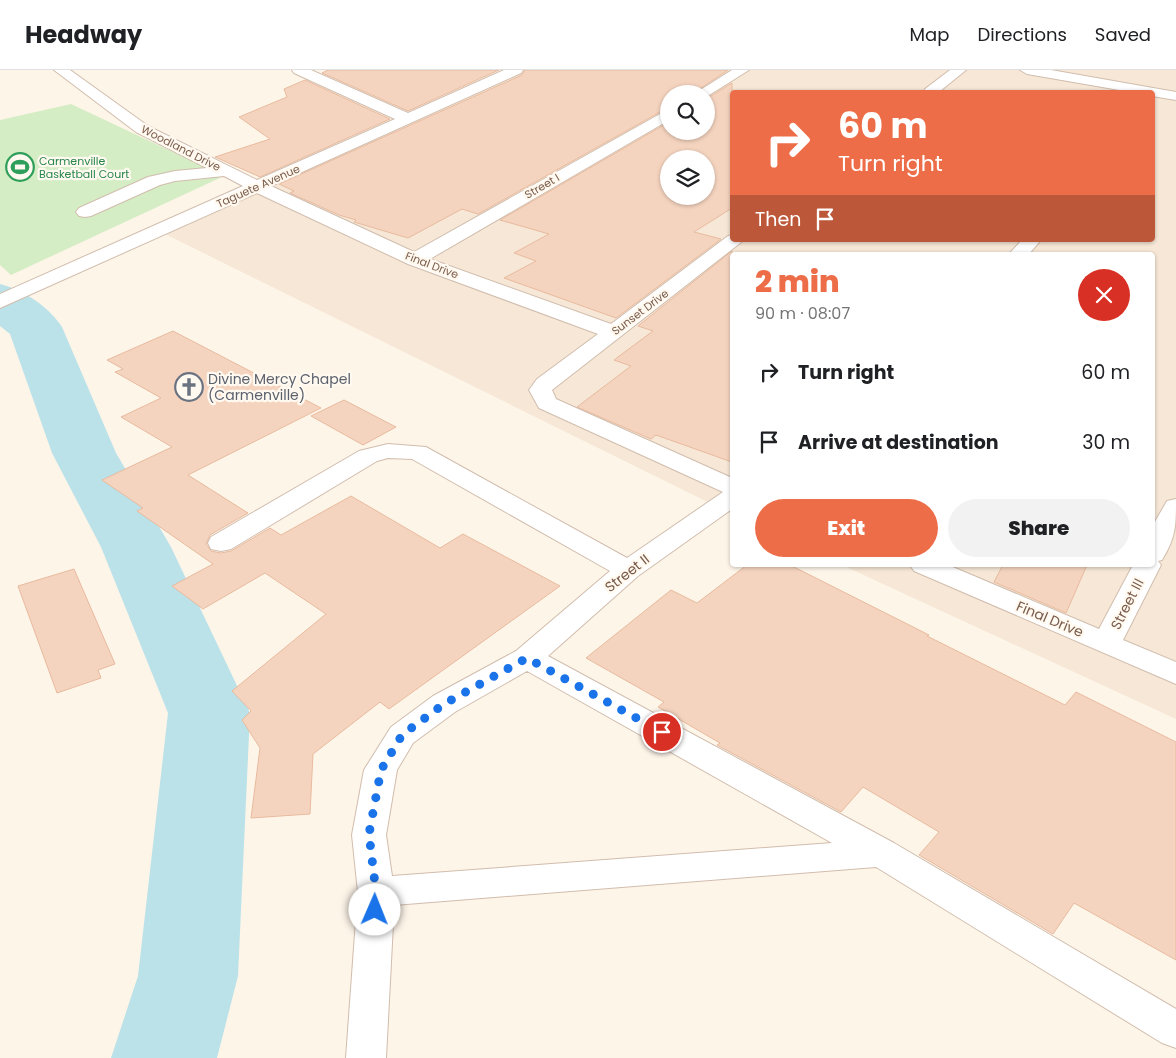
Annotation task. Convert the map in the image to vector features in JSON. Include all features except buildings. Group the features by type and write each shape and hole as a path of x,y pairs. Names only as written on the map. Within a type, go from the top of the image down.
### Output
{"street":[{"name":"Woodland Drive","path":"61,70 142,129 256,186"},
{"path":"299,70 409,119"},
{"name":"Taguete Avenue","path":"0,302 26,292 256,186 516,70"},
{"path":"715,86 742,70"},
{"path":"933,90 959,70"},
{"path":"1027,70 1125,90"},
{"path":"1155,96 1170,79"},
{"path":"1155,96 1176,96"},
{"name":"Street I","path":"415,260 660,118"},
{"path":"85,212 154,181 175,176 228,172"},
{"name":"Final Drive","path":"256,186 415,260 613,332"},
{"name":"Sunset Drive","path":"730,486 547,403 540,390 545,384 732,242"},
{"path":"1021,252 1030,242"},
{"path":"221,543 368,456 388,452 417,452 628,570"},
{"name":"Street II","path":"366,1058 376,892 369,834 381,770 402,735 444,704 527,658 628,570 730,499"},
{"path":"1155,548 1176,507"},
{"name":"Final Drive","path":"929,567 1176,674"},
{"name":"Street III","path":"1107,643 1146,567"},
{"path":"527,658 881,853 1176,1030"},
{"path":"376,892 881,853"}],"shaded area":[{"path":"512,70 1176,70 1176,719 846,567 1155,567 1155,252 730,252 730,513 165,234"}],"green space":[{"path":"71,104 224,176 11,275 0,265 0,120"}],"waterway":[{"path":"0,300 35,327 84,453 136,547 209,713 188,976 164,1058"}],"place":[{"name":"Carmenville Basketball Court","path":"20,167"},
{"name":"Divine Mercy Chapel (Carmenville)","path":"189,387"}],"route":[{"path":"375,910 376,892 369,834 381,770 402,735 444,704 527,658 662,732"}]}
